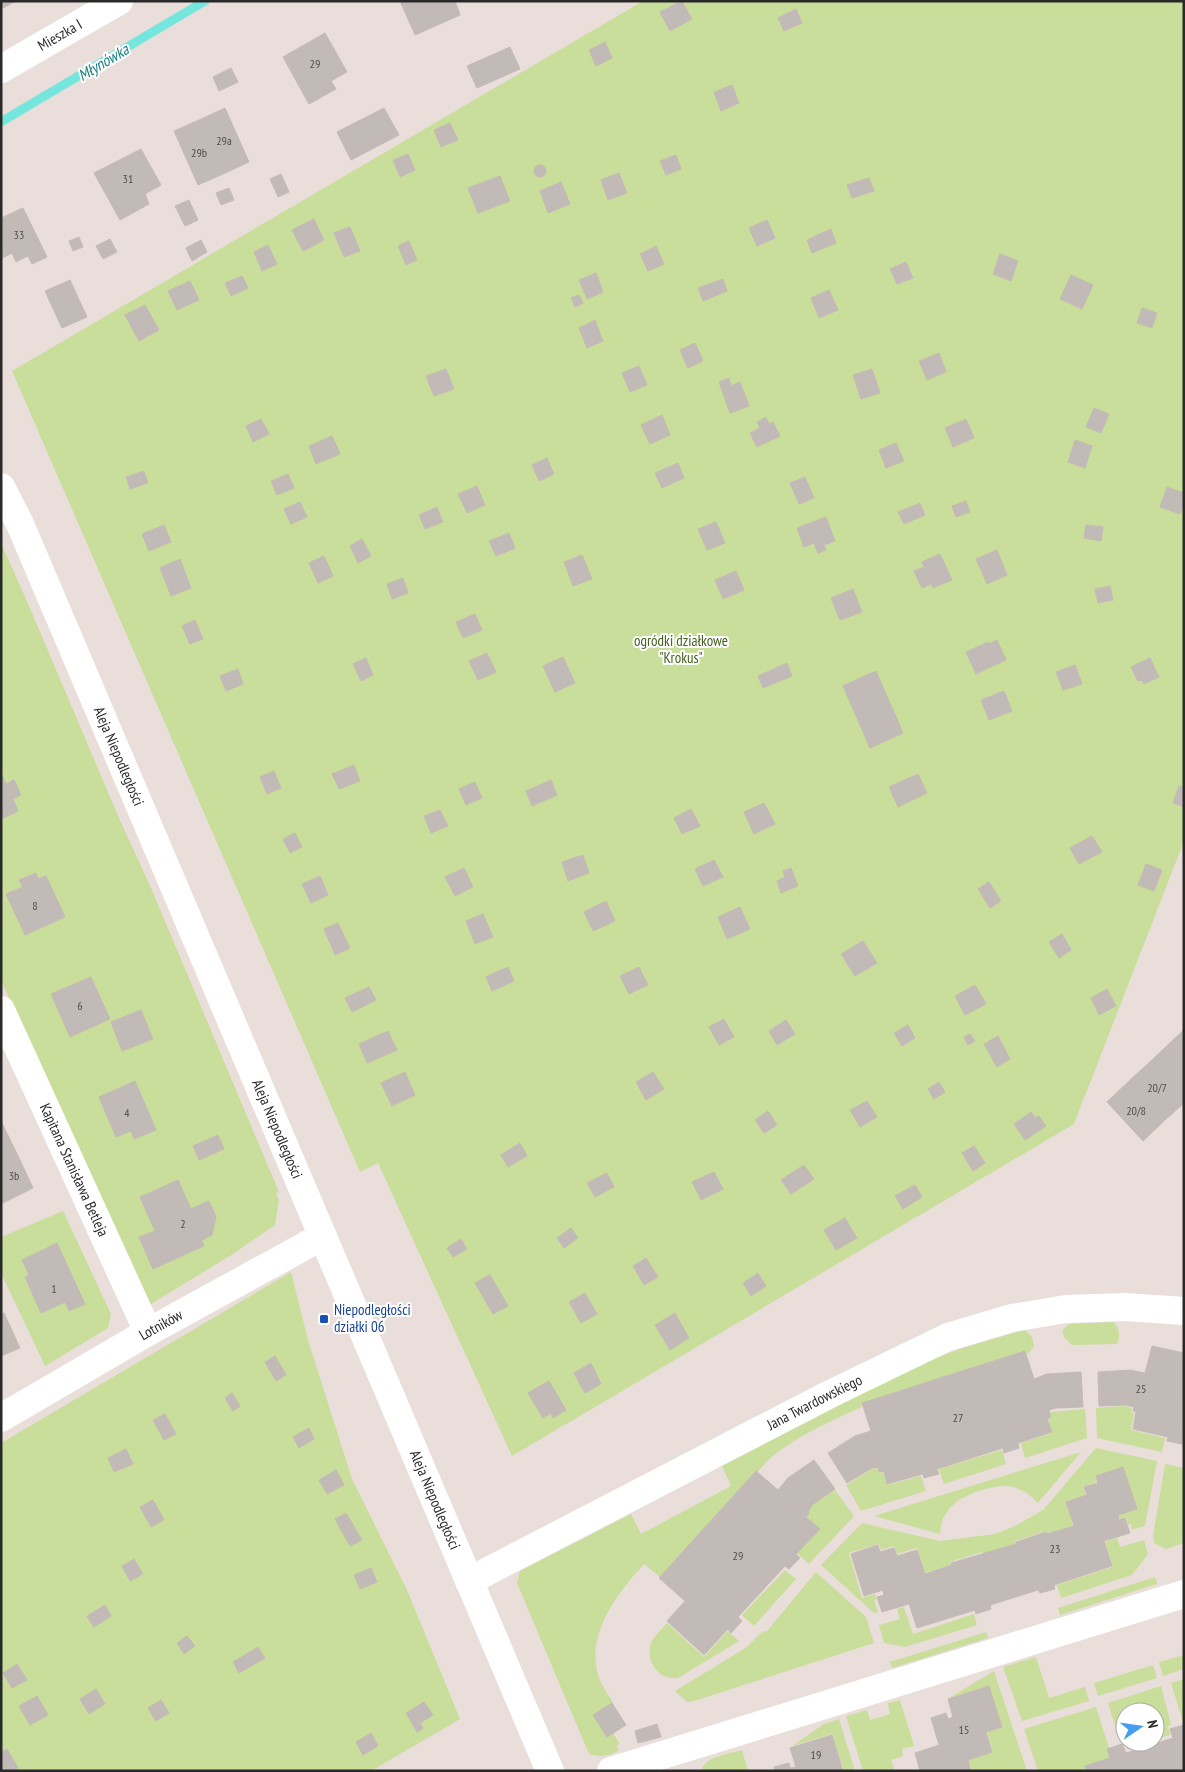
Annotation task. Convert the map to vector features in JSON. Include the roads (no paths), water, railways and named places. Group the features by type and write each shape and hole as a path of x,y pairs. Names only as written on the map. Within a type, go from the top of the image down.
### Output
{"street":[{"name":"Mieszka I","path":"1,69 119,1"},
{"name":"Aleja Niepodległości","path":"1,487 28,542 550,1771"},
{"name":"Kapitana Stanisława Betleja","path":"1,1010 148,1332"},
{"name":"Lotników","path":"1,1418 148,1332 323,1236"},
{"name":"Jana Twardowskiego","path":"470,1581 826,1396 948,1337 1012,1318 1066,1309 1124,1306 1184,1311"},
{"path":"611,1771 676,1761 1184,1594"}],"waterway":[{"name":"Młynówka","path":"1,122 205,1"}],"place":[{"name":"Niepodległości działki 06","path":"324,1319"}],"park label":[{"name":"ogródki działkowe \"Krokus\"","path":"681,650"}]}
